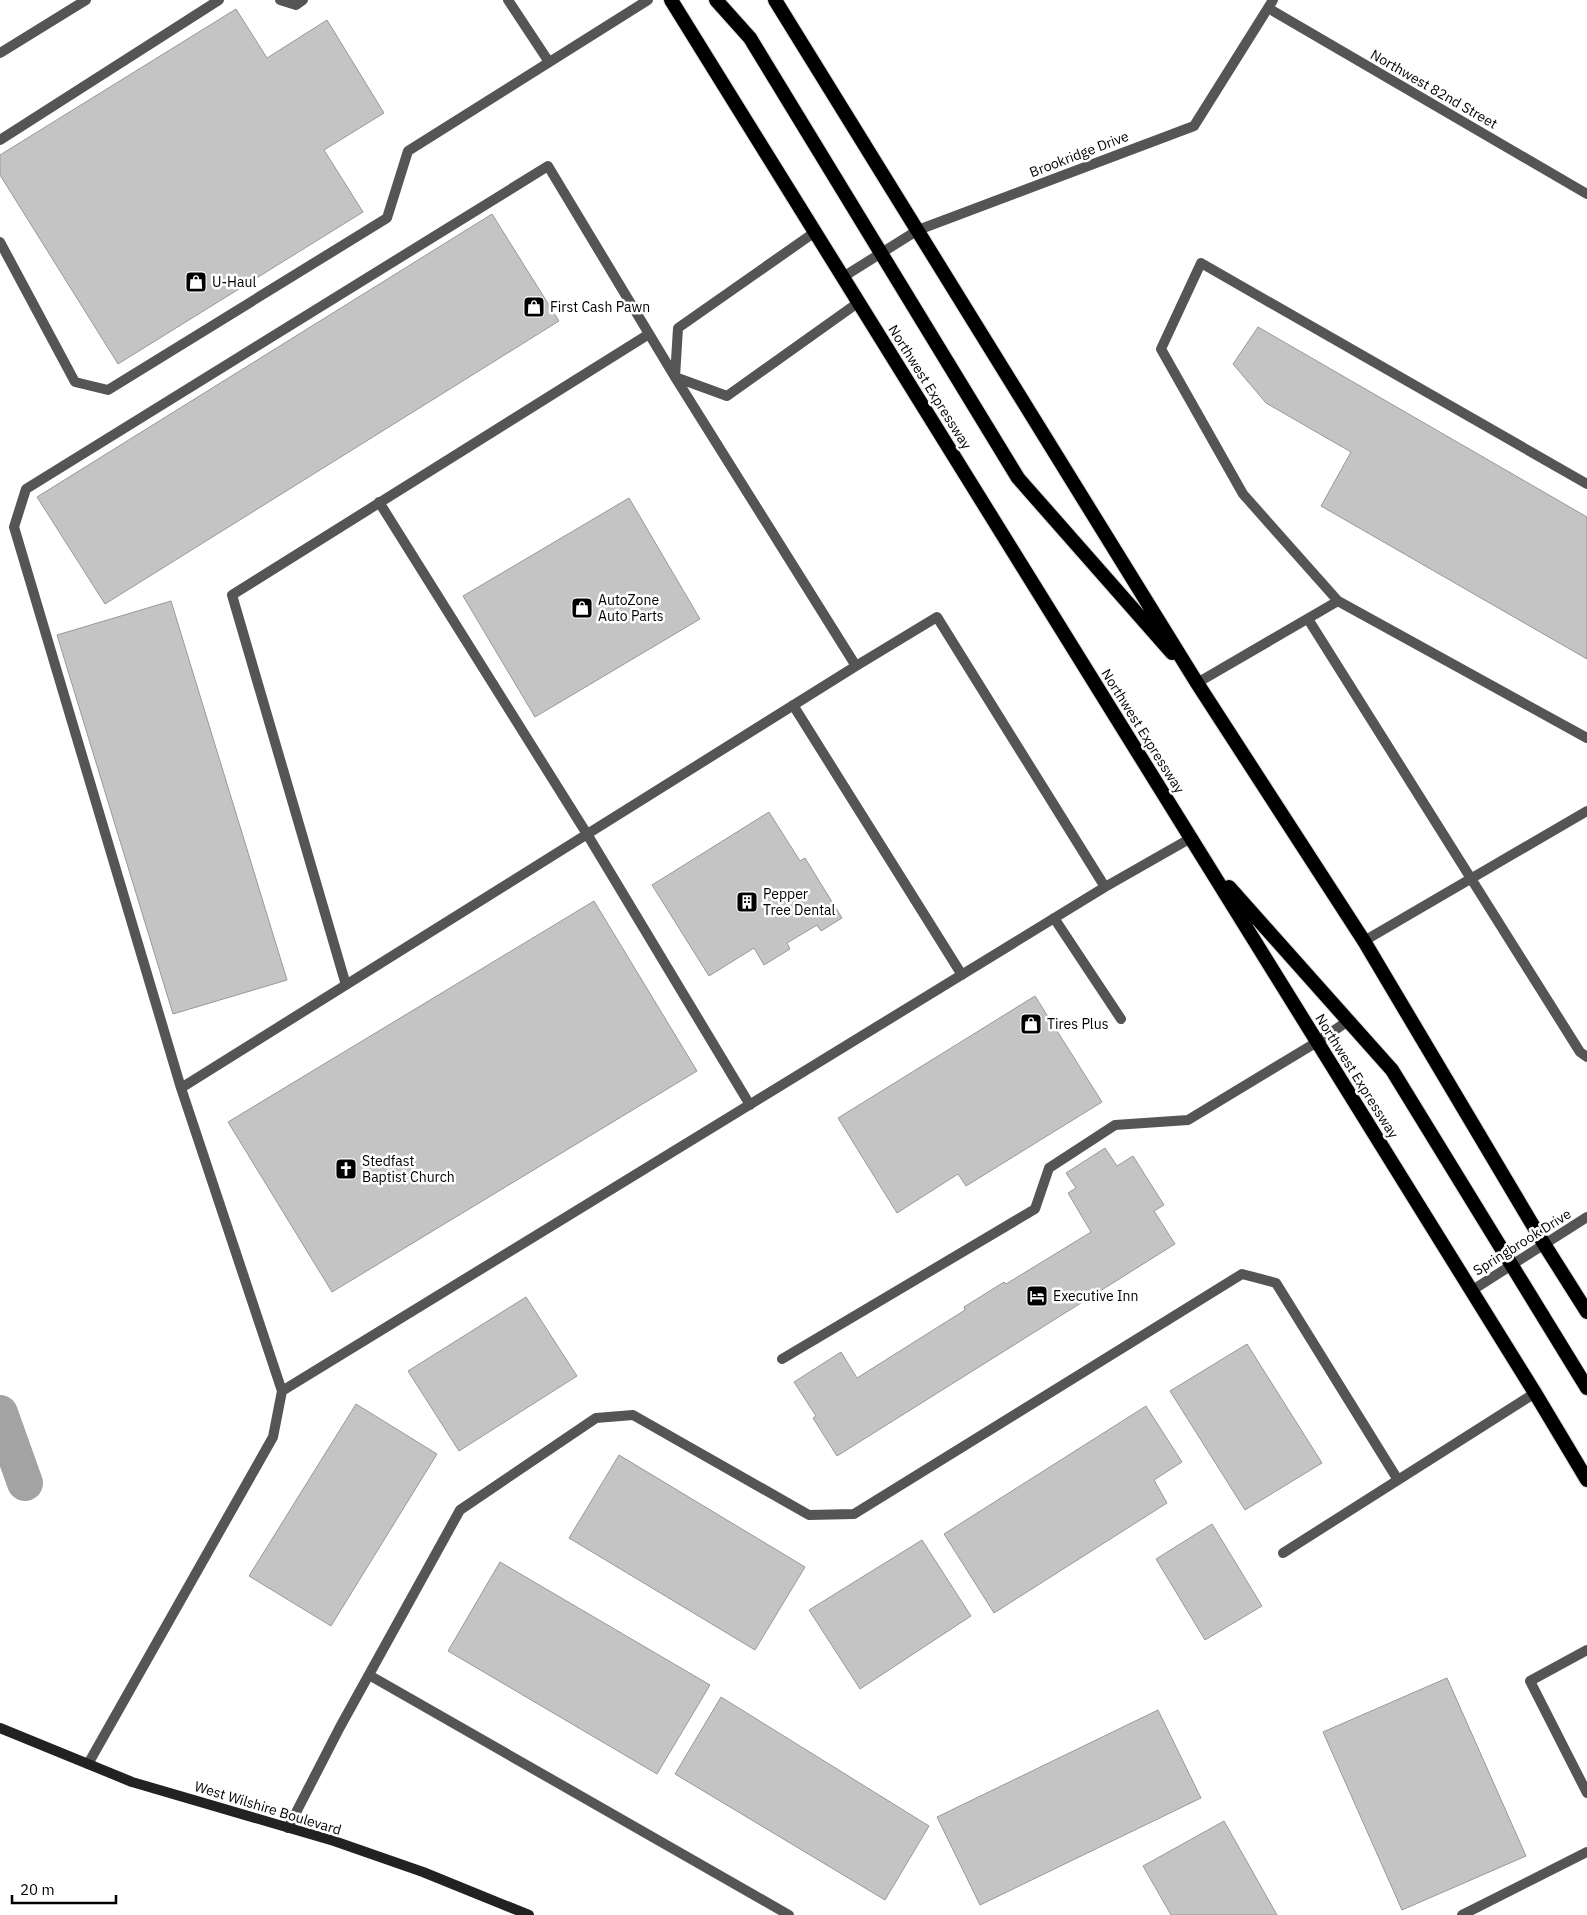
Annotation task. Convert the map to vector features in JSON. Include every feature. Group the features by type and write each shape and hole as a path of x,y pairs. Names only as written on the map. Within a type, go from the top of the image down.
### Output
{"highway":[{"name":"Northwest Expressway","path":"671,0 1535,1393 1587,1480"},
{"path":"716,0 750,38 1018,478 1197,683"},
{"path":"775,0 1197,683 1364,941 1544,1244 1587,1312"},
{"path":"1205,860 1392,1070 1510,1266 1587,1388"}],"main road":[{"name":"West Wilshire Boulevard","path":"0,1728 132,1782 334,1842 423,1872 529,1915"}],"street":[{"path":"0,53 86,0"},
{"path":"0,140 219,0"},
{"path":"280,0 296,5 303,0"},
{"path":"508,0 549,62"},
{"path":"0,242 75,382 108,390 387,218 408,150 648,0"},
{"name":"Brookridge Drive","path":"843,277 918,230 1194,126 1270,4"},
{"name":"Northwest 82nd Street","path":"1270,4 1587,194"},
{"path":"88,1764 273,1437 282,1391 181,1088 14,527 26,489 548,166 675,377 856,666"},
{"path":"675,377 678,328 815,232"},
{"path":"1587,484 1201,263 1161,348 1243,494 1338,601 1587,738"},
{"path":"675,377 727,396 859,302"},
{"path":"346,985 232,595 649,334"},
{"path":"379,502 587,834 750,1105"},
{"path":"1197,683 1338,601"},
{"path":"181,1088 937,616 1104,887"},
{"path":"1308,619 1580,1052 1587,1056"},
{"path":"793,705 962,975"},
{"path":"1364,941 1587,811"},
{"path":"282,1391 1104,887 1191,838"},
{"path":"1054,918 1121,1020"},
{"path":"782,1359 1035,1209 1049,1168 1114,1125 1188,1120 1317,1042 1348,1021"},
{"name":"Springbrook Drive","path":"1471,1291 1587,1217"},
{"path":"288,1828 369,1675 460,1510 596,1418 633,1415 809,1515 854,1514 1242,1274 1276,1283 1398,1480"},
{"path":"1283,1553 1535,1393"},
{"path":"1587,1650 1530,1682 1587,1793"},
{"path":"369,1675 789,1915"},
{"path":"1462,1915 1587,1852"}],"building":[{"path":"236,9 267,58 327,20 384,113 324,150 363,212 118,364 0,175 0,155"},
{"path":"492,214 559,321 105,604 37,497"},
{"path":"1258,327 1587,517 1587,659 1321,506 1351,452 1266,403 1233,364"},
{"name":"AutoZone Auto Parts","path":"629,498 700,619 535,717 463,596"},
{"path":"171,601 287,980 173,1014 57,635"},
{"name":"Pepper Tree Dental","path":"769,812 800,861 805,858 842,918 821,931 817,925 787,943 790,949 764,965 754,948 709,976 652,885"},
{"path":"594,901 697,1071 332,1292 228,1122"},
{"path":"1035,996 1102,1102 966,1186 958,1174 897,1213 838,1118"},
{"name":"Executive Inn","path":"1105,1148 1117,1166 1133,1156 1164,1205 1154,1211 1175,1244 837,1456 813,1418 816,1416 794,1382 841,1352 857,1378 965,1310 964,1307 1004,1282 1006,1284 1091,1232 1068,1193 1076,1188 1066,1173"},
{"path":"526,1297 577,1376 459,1451 408,1371"},
{"path":"1247,1344 1322,1463 1245,1510 1170,1391"},
{"path":"356,1404 437,1454 331,1626 249,1576"},
{"path":"1146,1406 1182,1462 1154,1480 1167,1503 994,1613 944,1534"},
{"path":"619,1455 805,1567 755,1650 569,1538"},
{"path":"1212,1524 1262,1606 1205,1640 1156,1559"},
{"path":"922,1540 971,1616 860,1689 809,1610"},
{"path":"500,1562 710,1685 657,1774 448,1651"},
{"path":"1447,1678 1526,1856 1402,1910 1323,1732"},
{"path":"721,1697 929,1826 885,1900 675,1774"},
{"path":"1158,1710 1201,1798 980,1905 937,1817"},
{"path":"1224,1821 1277,1915 1171,1915 1143,1866"}],"waterway":[{"path":"0,1413 25,1483"}],"place":[{"name":"U-Haul","path":"196,282"},
{"name":"First Cash Pawn","path":"534,307"},
{"name":"AutoZone Auto Parts","path":"582,608"},
{"name":"Pepper Tree Dental","path":"747,902"},
{"name":"Tires Plus","path":"1031,1024"},
{"name":"Stedfast Baptist Church","path":"346,1169"},
{"name":"Executive Inn","path":"1037,1296"}]}
